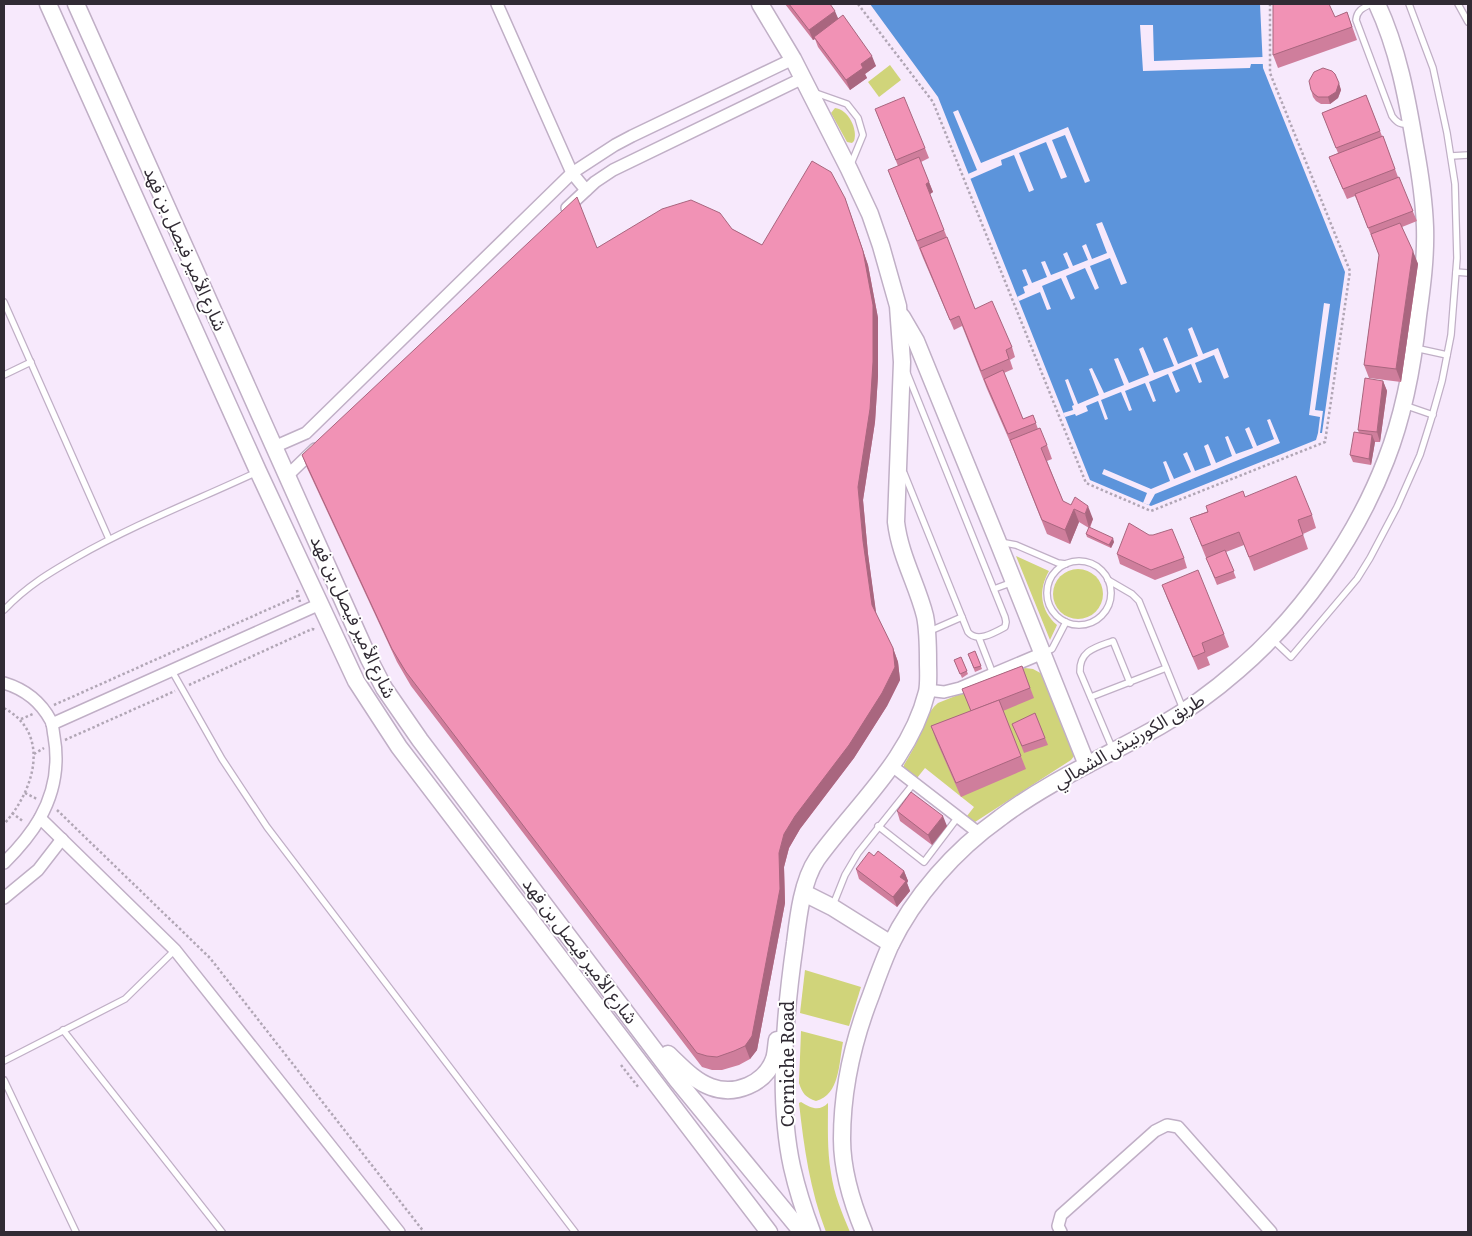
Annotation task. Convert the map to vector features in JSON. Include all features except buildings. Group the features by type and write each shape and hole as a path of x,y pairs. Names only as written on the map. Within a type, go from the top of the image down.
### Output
{"main road":[{"name":"شارع الأمير فيصل بن فهد","path":"48,4 258,471 356,681 385,728 768,1232"},
{"name":"شارع الأمير فيصل بن فهد","path":"76,4 369,660 384,688 420,740 678,1080 802,1232"},
{"path":"760,4 794,59 870,214 881,246 898,311 916,341 1087,765"},
{"name":"طريق الكورنيش الشمالي","path":"864,1232 849,1187 842,1142 847,1076 856,1035 891,944 907,917 933,882 968,844 1012,809 1184,711 1242,666 1271,638 1312,593 1368,502 1386,460 1403,405 1414,348 1425,254 1425,228 1420,168 1412,124 1396,56 1385,21 1377,4"},
{"path":"70,54 94,42"},
{"path":"162,254 183,245"},
{"name":"Corniche Road","path":"812,1232 800,1198 792,1165 784,1096 784,1055 789,982 804,893 816,860 892,766 907,743 927,690 928,632 918,594 898,538 896,509 902,362 898,311"},
{"path":"804,893 832,907 891,944"},
{"path":"631,1018 696,1079 710,1087 726,1091 740,1089 755,1082 766,1072 774,1060 793,956"}],"street":[{"path":"497,4 572,173 586,190"},
{"path":"274,447 306,433 572,173 624,141 794,59"},
{"path":"560,214 586,190 621,166 807,85"},
{"path":"288,475 325,439"},
{"path":"52,724 320,604"},
{"path":"927,690 944,692 960,688 1043,653"},
{"path":"4,683 24,691 36,701 52,724 56,760 55,779 40,818 15,852 4,863"},
{"path":"892,766 980,834"},
{"path":"40,818 175,950 399,1232"},
{"path":"4,898 38,870 62,839"},
{"path":"1061,1232 1058,1226 1061,1215 1155,1131 1167,1125 1178,1127 1271,1232"}],"lane":[{"path":"1371,4 1360,10 1356,20 1392,116 1402,125 1412,124"},
{"path":"1271,638 1291,657 1357,579 1397,507 1420,455 1442,381 1451,335 1456,272 1457,223 1455,184 1433,68 1409,4"},
{"path":"1458,4 1468,22"},
{"path":"807,85 847,104 858,118 862,135 849,169"},
{"path":"1451,156 1468,156"},
{"path":"1456,272 1468,273"},
{"path":"4,302 32,362 108,539"},
{"path":"1414,348 1447,356"},
{"path":"4,375 32,362"},
{"path":"898,459 968,632 971,636 979,638 1004,627 1006,622 994,589 902,362"},
{"path":"1403,405 1433,415"},
{"path":"4,610 20,594 42,577 108,539 258,471"},
{"path":"998,542 1016,545 1058,563 1066,564"},
{"path":"1076,561 1095,565 1108,580 1111,590 1110,601 1105,611 1088,624 1066,622 1057,616 1050,607 1048,587 1058,569 1066,564 1076,561"},
{"path":"1108,580 1132,594 1138,601 1184,711"},
{"path":"994,589 1014,581"},
{"path":"928,632 962,618"},
{"path":"1043,653 1052,649 1066,622"},
{"path":"979,638 993,674"},
{"path":"1114,752 1080,672 1079,664 1087,651 1113,641 1130,683"},
{"path":"1091,697 1166,668"},
{"path":"172,671 222,759 267,827 576,1232"},
{"path":"832,907 851,864 878,826 914,783"},
{"path":"878,826 924,862 958,817"},
{"path":"4,1061 125,999 175,950"},
{"path":"63,1030 222,1232"},
{"path":"4,1080 76,1232"}],"path":[{"path":"858,4 933,102 1086,483 1151,511 1325,442 1350,271 1270,73 1270,4"},
{"path":"53,705 298,596"},
{"path":"69,738 312,629 317,630 320,635"},
{"path":"4,708 20,719 29,733 34,754 32,776 25,793 4,824"},
{"path":"20,719 33,714"},
{"path":"34,754 47,746"},
{"path":"25,793 37,799"},
{"path":"53,807 59,810 210,958 424,1232"},
{"path":"12,813 24,822"},
{"path":"621,1064 644,1095"}],"green space":[{"path":"890,65 901,80 879,97 868,82"},
{"path":"835,108 844,112 851,120 855,131 852,143 847,142 831,113"},
{"path":"1016,556 1049,571 1043,585 1042,600 1047,613 1057,625 1050,640"},
{"path":"1078,569 1087,571 1098,580 1103,594 1101,603 1092,614 1078,619 1069,617 1058,608 1053,594 1055,585 1064,574"},
{"path":"1025,668 1033,669 1046,676 1076,749 1074,756 1071,760 975,822 967,816 974,807 925,768 917,778 904,768 904,765 916,744 928,715 938,703"},
{"path":"805,970 861,987 849,1026 800,1013"},
{"path":"801,1031 843,1042 834,1085 824,1098 816,1101 805,1095 799,1083"},
{"path":"801,1102 815,1108 825,1106 828,1103 828,1147 832,1181 850,1232 826,1232 808,1169 799,1103"}],"water":[{"path":"870,4 1260,4 1263,68 1345,272 1322,433 1318,433 1316,440 1151,506 1090,480 938,97"}],"pier":[{"path":"1140,25 1153,25 1154,61 1263,57 1263,64 1251,64 1250,68 1143,71"},
{"path":"958,110 981,163 1068,127 1090,181 1085,183 1065,135 1052,140 1067,177 1061,179 1046,142 1019,153 1034,190 1029,192 1014,155 1001,160 1002,165 970,179 968,174 977,170 953,112"},
{"path":"1102,222 1127,283 1121,285 1110,258 1090,266 1099,288 1095,290 1085,268 1066,276 1075,298 1071,300 1061,278 1042,286 1051,309 1047,310 1040,292 1019,301 1017,297 1025,293 1023,287 1028,285 1022,270 1026,269 1032,283 1047,277 1041,262 1045,261 1051,275 1069,268 1063,254 1067,252 1073,266 1088,260 1082,246 1086,244 1092,259 1107,253 1096,224"},
{"path":"1324,303 1330,304 1315,410 1323,411 1320,433 1318,433 1320,417 1309,415"},
{"path":"1192,327 1203,354 1218,348 1229,377 1224,379 1214,355 1195,363 1202,382 1199,383 1191,364 1172,372 1180,391 1176,393 1168,374 1149,382 1156,401 1153,402 1145,383 1125,391 1132,410 1129,411 1121,392 1101,400 1108,419 1105,420 1098,401 1086,406 1088,411 1076,416 1075,414 1065,417 1063,413 1073,410 1072,406 1074,405 1065,380 1068,379 1078,404 1099,395 1089,369 1092,368 1104,393 1124,385 1114,359 1118,358 1129,383 1149,375 1139,349 1143,347 1154,373 1174,366 1163,339 1167,337 1178,364 1198,356 1188,329"},
{"path":"1270,419 1280,443 1155,494 1149,505 1143,503 1147,493 1102,474 1104,469 1151,489 1170,481 1163,462 1166,461 1174,479 1191,472 1183,454 1187,452 1195,471 1211,465 1204,446 1208,444 1216,463 1232,456 1225,437 1228,436 1236,454 1253,448 1245,429 1249,427 1257,446 1274,439 1267,420"}]}
